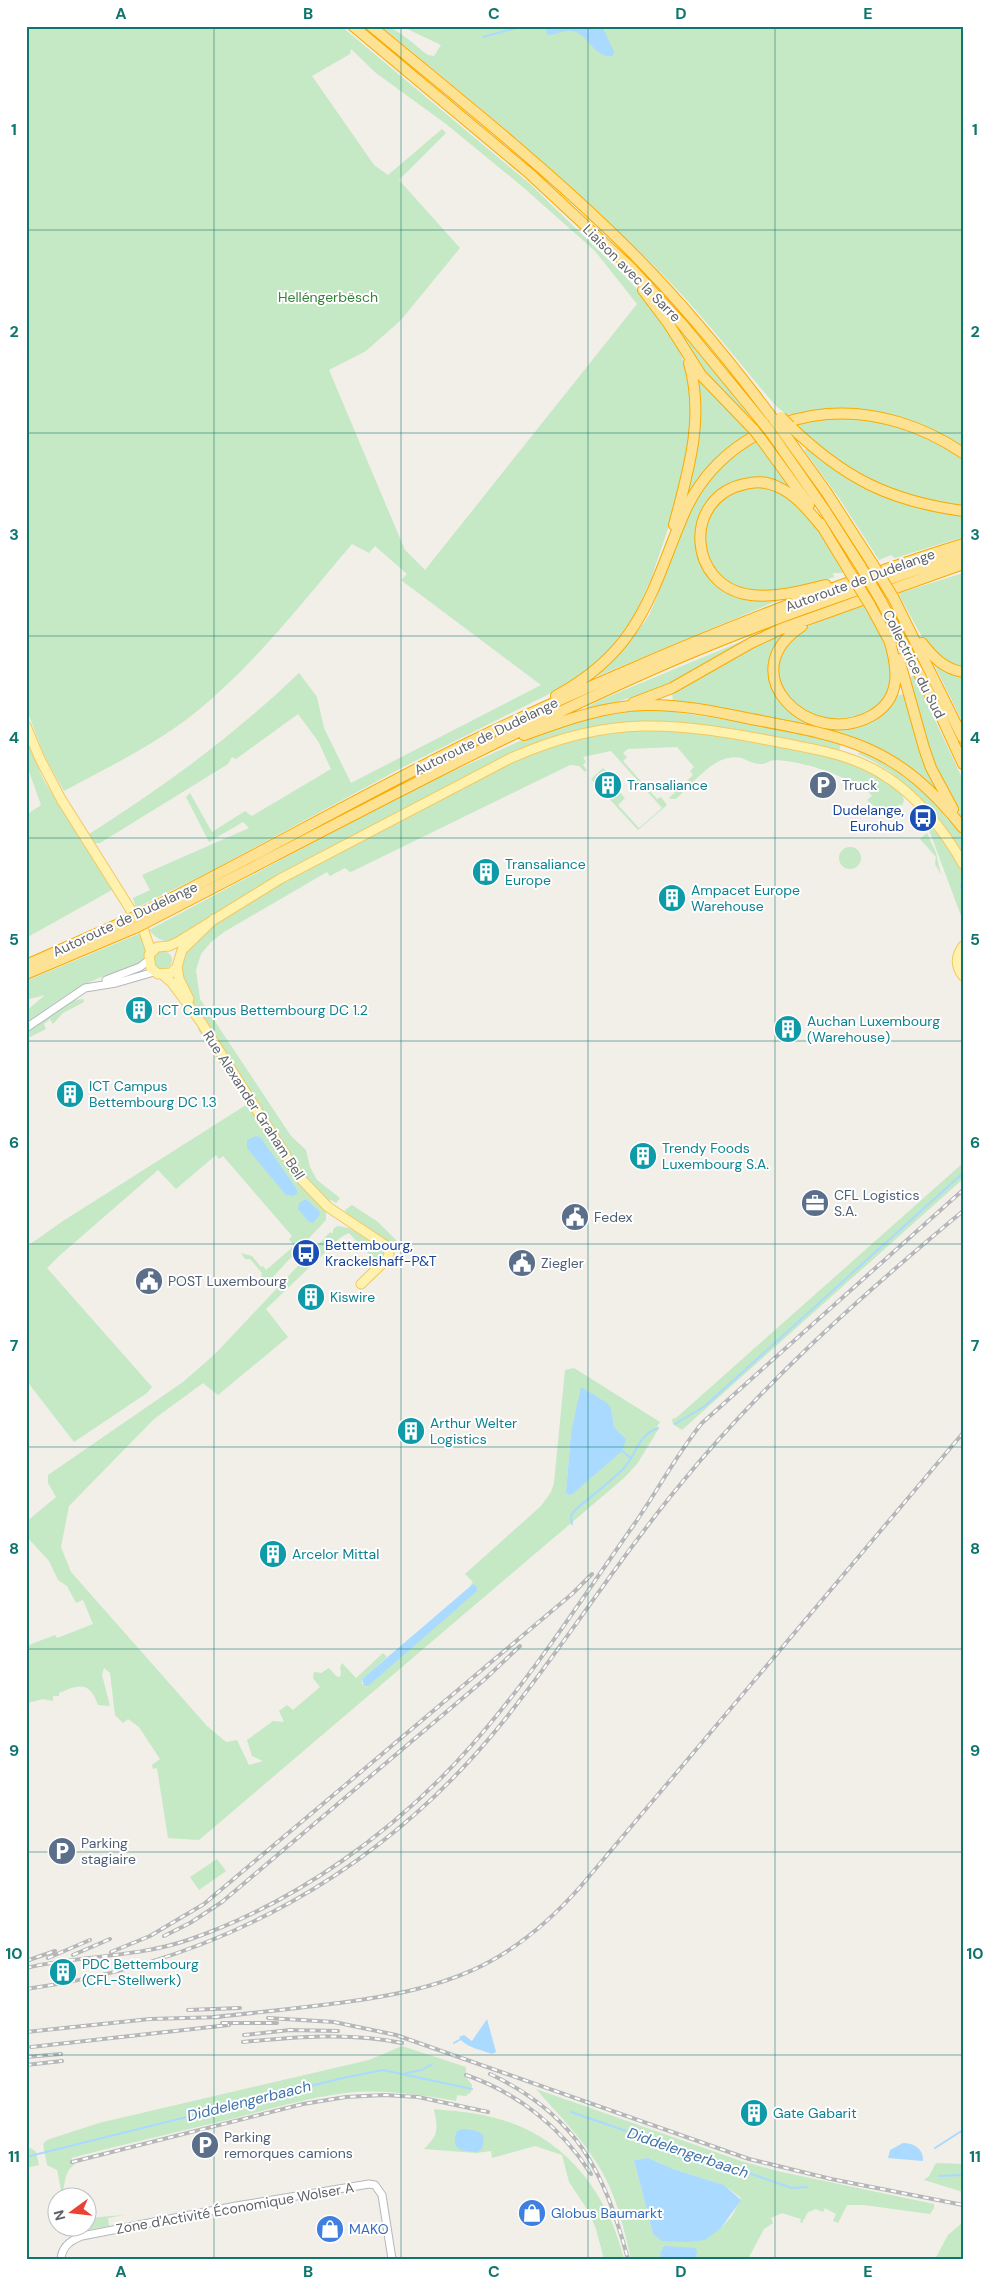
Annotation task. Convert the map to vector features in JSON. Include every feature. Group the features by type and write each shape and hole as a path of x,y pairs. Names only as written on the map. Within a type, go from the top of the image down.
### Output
{"highway":[{"name":"Liaison avec la Sarre","path":"353,26 530,174 632,269 773,420 785,428 872,563"},
{"name":"Liaison avec la Sarre","path":"371,26 538,165 611,232 656,278 714,343 773,420 771,434 824,509 860,567"},
{"path":"608,247 656,306 710,386 761,438 823,528 870,605 900,660 931,768 963,827"},
{"path":"668,553 690,461 696,426 693,381 684,350"},
{"path":"514,720 578,683 608,659 630,631 649,599 694,494 716,465 743,442 769,428 816,415 837,413 901,422 935,436 963,453"},
{"path":"785,428 824,458 863,482 901,498 936,508 963,512"},
{"path":"823,528 802,504 786,491 769,483 755,482 731,488 718,497 703,519 700,544 706,565 718,580 732,590 752,595 775,595 808,590 892,566"},
{"name":"Autoroute de Dudelange","path":"26,965 139,923 221,874 410,772 514,720 694,642 892,566 963,544"},
{"name":"Autoroute de Dudelange","path":"26,974 139,923 539,721 660,666 792,613 963,554"},
{"name":"Collectrice du Sud","path":"872,563 908,625 963,738"},
{"path":"621,708 672,688 751,643 781,629 963,564"},
{"name":"Collectrice du Sud","path":"860,567 881,601 940,714 963,764"},
{"path":"935,574 963,571"},
{"path":"831,611 793,632 783,642 774,660 773,671 777,689 787,703 801,715 826,724 841,724 865,719 886,705 895,687 896,662 889,639"},
{"path":"908,625 933,657 945,667 963,672"},
{"path":"490,746 575,716 621,708 645,705 716,712 835,736 870,748 895,762 922,782 963,827"}],"main road":[{"path":"150,956 164,946 296,871 511,758 580,733 640,724 717,730 823,750 869,766 894,782 915,800 934,822 963,864"},
{"path":"26,726 40,759 61,799 139,923 154,972 163,975 171,973 182,950 214,919"},
{"path":"139,923 164,946 175,951 177,963"},
{"path":"963,946 957,958 957,965 963,976"},
{"name":"Rue Alexander Graham Bell","path":"177,963 179,978 201,1022"},
{"name":"Rue Alexander Graham Bell","path":"163,975 172,983 201,1022 300,1178 313,1194 336,1214 388,1247 387,1259 361,1284"}],"street":[{"path":"97,986 104,980 140,967 150,956"},
{"path":"26,1028 68,997 85,988 154,972"},
{"name":"Zone d'Activité Économique Wolser A","path":"61,2259 67,2244 82,2236 236,2206 369,2184 375,2185 382,2195 392,2259"}],"green space":[{"name":"Helléngerbësch","path":"26,26 341,26 529,183 624,275 652,306 675,342 682,357 693,402 689,449 674,511 651,579 633,618 604,657 587,671 559,689 407,765 211,871 136,908 133,898 150,890 142,875 249,828 243,822 209,842 186,797 190,793 212,832 245,811 252,816 331,769 318,741 298,714 236,759 232,757 228,764 100,843 95,843 89,834 198,759 249,718 299,673 317,697 324,728 351,783 541,685 401,580 407,574 375,546 369,553 352,544 276,634 214,697 161,737 64,791 45,757 26,708","holes":["351,49 376,73 446,124 524,188 595,251 637,304 425,570 405,550 329,370 366,351 401,320 460,248 399,180 446,133 442,129 388,175 374,165 312,76 350,54"]},
{"path":"380,26 393,29 428,55 434,56 441,45 401,26 963,26 963,447 919,425 878,413 857,410 835,410 787,415 776,406 692,306 595,208 453,85"},
{"path":"684,335 750,416 747,418 710,382 681,337"},
{"path":"697,377 749,432 728,448 711,465 683,507"},
{"path":"827,417 882,421 907,429 963,458 963,508 926,502 890,490 856,473 824,453 794,423"},
{"path":"756,441 797,494 752,478 728,485 718,492 704,507 698,522 717,584 784,598 593,678 630,640 649,615 686,521 706,485 719,469 736,454"},
{"path":"808,448 852,479 963,514 963,537 895,558 891,555 879,560 839,498 804,450"},
{"path":"753,486 769,489 784,495 797,505 818,530 843,573 833,573 834,577 802,586 767,592 745,590 730,584 719,575 711,563 707,550 708,522 714,509 724,497"},
{"path":"963,573 963,668 941,658 932,649 917,628 899,595 900,593"},
{"path":"863,606 876,625 891,661 891,684 889,689 877,706 860,715 840,719 820,716 802,709 787,697 779,682 778,663 781,654 792,638 805,628"},
{"path":"771,629 781,640 773,654 769,667 770,679 782,701 814,727 703,704 673,703 672,693 721,666 697,670 657,691 587,709 587,707 600,700"},
{"path":"933,662 963,676 963,723"},
{"path":"914,675 963,780 963,820 939,779 926,746 909,678"},
{"path":"906,694 937,789 934,791 898,760 868,743 825,727 864,722 893,696"},
{"path":"659,710 750,724 841,743 839,751 718,727 662,721 619,723 556,736 486,767 254,889 179,938 170,941 162,940 149,930 418,787 520,741 583,718 628,711"},
{"path":"640,728 717,734 846,760 882,777 901,792 904,800 902,806 900,804 898,806 901,809 898,811 894,808 891,811 894,814 892,815 867,800 872,796 860,782 855,786 829,772 795,763 776,760 756,764 736,757 724,759 711,766 676,799 671,799 669,798 693,775 690,771 694,767 677,747 628,749 623,753 627,757 623,761 657,799 661,797 667,805 638,830 591,779 603,768 618,784 615,787 625,798 618,805 639,828 662,808 611,751 583,757 586,762 583,765 587,770 585,772 579,766 570,765 353,871 350,872 345,868 330,876 327,872 224,932 211,942 201,954 196,970 200,999 291,1136 306,1150 310,1167 317,1180 340,1198 336,1203 331,1200 329,1202 302,1175 191,999 180,971 182,956 202,933 258,896 512,761 580,736"},
{"path":"26,737 43,779 112,890 26,938 26,815 41,805 26,763"},
{"path":"860,752 886,765 908,780 929,798 948,820 950,819 963,838 963,857 929,811 906,785 876,763 858,754"},
{"path":"930,825 952,852 963,871 963,921 929,830 928,827"},
{"path":"927,833 936,853 941,875 935,864 936,857 920,839"},
{"path":"850,847 858,850 861,858 858,866 850,869 842,866 839,858 842,850"},
{"path":"141,933 147,951 141,963 129,969 89,982 61,998 26,1023 26,1011 45,995 26,1000 26,981"},
{"path":"159,951 167,951 172,956 170,967 159,969 154,964 154,956"},
{"path":"83,999 84,1002 63,1013 53,1024 50,1019 44,1024 46,1029 26,1039 26,1032 53,1012 68,1003"},
{"path":"197,1028 201,1031 297,1181 326,1211 326,1220 269,1281 265,1282 261,1278 262,1273 250,1259 245,1259 241,1253 252,1256 266,1270 294,1246 289,1239 292,1236 223,1156 219,1159 216,1155 176,1189 158,1170 59,1256 47,1268 152,1387 147,1393 74,1442 26,1380 26,1247 63,1221 246,1105"},
{"path":"963,1163 963,1179 682,1430 673,1424 672,1419 676,1418"},
{"path":"352,1205 378,1222 409,1253 405,1256 390,1243 346,1215 345,1210"},
{"path":"338,1226 349,1228 381,1247 384,1257 376,1262 349,1233 341,1237 266,1309 288,1337 218,1395 203,1383 154,1419 69,1506 61,1547 71,1572 207,1726 226,1742 237,1740 249,1765 263,1761 252,1756 247,1740 273,1721 284,1722 279,1711 287,1705 293,1710 320,1687 313,1678 314,1672 321,1673 329,1668 336,1676 340,1677 342,1663 356,1678 383,1653 387,1657 362,1679 362,1684 366,1687 473,1584 470,1585 473,1582 465,1574 541,1506 551,1492 554,1483 565,1370 574,1368 660,1422 657,1426 658,1430 637,1464 624,1478 199,1840 168,1838 157,1768 153,1769 152,1765 160,1759 139,1727 128,1719 123,1723 115,1715 110,1673 104,1668 102,1675 110,1706 98,1705 91,1692 83,1687 72,1688 59,1693 59,1696 53,1696 53,1701 43,1699 28,1703 26,1701 26,1646 55,1635 57,1638 93,1624 83,1600 76,1603 67,1586 58,1580 49,1561 26,1536 26,1522 56,1497 48,1483 48,1475 183,1382 215,1354 330,1232 332,1234 334,1228","holes":["611,1408 614,1427 626,1439 570,1496 566,1492 571,1433"]},
{"path":"217,1859 226,1871 199,1890 190,1877"},
{"path":"402,2046 466,2067 466,2077 472,2085 471,2092 466,2096 457,2095 456,2101 392,2092 354,2092 292,2103 71,2158 75,2164 68,2171 64,2188 61,2188 57,2170 47,2165 43,2144 47,2140 99,2123 369,2060"},
{"path":"536,2089 741,2161 777,2171 934,2204 934,2208 930,2214 864,2205 847,2205 838,2223 833,2221 836,2214 825,2208 823,2212 816,2209 808,2212 802,2223 800,2222 801,2219 782,2213 771,2218 773,2223 764,2229 748,2259 694,2259 697,2254 660,2253 661,2259 631,2259 613,2195 598,2165 569,2126","holes":["648,2158 673,2169 724,2185 741,2198 732,2216 721,2228 653,2234 634,2160"]},
{"path":"434,2109 477,2114 516,2125 539,2136 560,2151 578,2168 593,2188 606,2210 624,2259 604,2259 596,2229 589,2212 569,2182 562,2155 535,2146 492,2158 491,2151 476,2153 424,2149 436,2131"},
{"path":"31,2148 36,2152 39,2165 26,2168 26,2149"},
{"path":"936,2163 963,2164 963,2192 924,2180 929,2176"},
{"path":"124,2215 108,2218 109,2226 98,2228 98,2217"},
{"path":"963,2224 963,2259 935,2259 948,2235"}],"water":[{"path":"552,26 602,26 614,52 613,56 607,56 597,51 581,35 573,31 548,35 546,30"},
{"path":"256,1136 261,1138 296,1188 297,1194 293,1196 286,1195 247,1148 247,1140"},
{"path":"307,1200 319,1211 320,1215 313,1223 309,1222 298,1209 299,1203"},
{"path":"581,1387 607,1403 611,1408 614,1427 626,1439 622,1451 570,1496 566,1492 571,1433"},
{"path":"473,1584 477,1587 477,1591 368,1686 364,1686 362,1679"},
{"path":"487,2019 496,2052 492,2054 469,2046 459,2037 464,2035 472,2041"},
{"path":"462,2129 481,2133 484,2139 480,2151 467,2151 457,2147 455,2142 457,2131"},
{"path":"903,2143 911,2144 918,2148 922,2153 923,2161 888,2158 890,2150"},
{"path":"648,2158 673,2169 724,2185 741,2200 721,2228 705,2240 689,2242 662,2241 653,2234 634,2160"},
{"path":"664,2246 696,2248 697,2254 694,2259 661,2259 660,2253"}],"waterway":[{"path":"483,37 523,26"},
{"path":"963,883 961,885 963,893"},
{"path":"675,1424 705,1406 963,1173"},
{"path":"572,1524 571,1516 574,1511 623,1469 641,1441 651,1431 658,1428"},
{"path":"622,1451 630,1457"},
{"path":"454,2043 461,2039"},
{"path":"406,2073 422,2070 432,2064"},
{"name":"Diddelengerbaach","path":"26,2157 343,2078 383,2070 472,2089"},
{"name":"Diddelengerbaach","path":"571,2112 792,2188 807,2187"},
{"path":"935,2148 963,2130"},
{"name":"Diddelengerbaach","path":"939,2176 963,2175"}],"railway":[{"path":"26,1968 168,1946 228,1925 305,1885 377,1835 442,1777 493,1720 575,1610 702,1423 963,1190"},
{"path":"26,1989 96,1976 164,1958 229,1933 290,1903 349,1866 403,1824 455,1776 502,1723 656,1515 711,1448 779,1376 850,1308 963,1211"},
{"path":"214,2017 339,2003 411,1990 442,1982 472,1970 500,1956 527,1937 554,1914 581,1886 963,1433"},
{"path":"111,1952 150,1936 204,1904 572,1594 592,1574"},
{"path":"164,1936 190,1923 222,1902 484,1680 520,1646"},
{"path":"73,1955 110,1939"},
{"path":"48,1958 90,1940"},
{"path":"26,1961 55,1951"},
{"path":"188,2010 240,2008"},
{"path":"26,2032 150,2019 221,2017"},
{"path":"268,2018 334,2022 396,2035 749,2159 831,2179 963,2205"},
{"path":"222,2023 277,2023"},
{"path":"31,2047 229,2025"},
{"path":"244,2035 290,2030 338,2031"},
{"path":"243,2042 303,2037 343,2037 402,2043"},
{"path":"26,2057 61,2054"},
{"path":"26,2065 62,2061"},
{"path":"490,2074 520,2090 545,2108 566,2127 583,2149 609,2199 628,2259"},
{"path":"466,2075 503,2092 537,2114 567,2142 591,2174"},
{"path":"72,2162 303,2104 346,2097 384,2095 418,2097 488,2112"}],"place":[{"name":"Transaliance","path":"608,785"},
{"name":"Truck","path":"823,785"},
{"name":"Dudelange, Eurohub","path":"923,818"},
{"name":"Transaliance Europe","path":"486,872"},
{"name":"Ampacet Europe Warehouse","path":"672,898"},
{"name":"ICT Campus Bettembourg DC 1.2","path":"139,1010"},
{"name":"Auchan Luxembourg (Warehouse)","path":"788,1029"},
{"name":"ICT Campus Bettembourg DC 1.3","path":"70,1094"},
{"name":"Trendy Foods Luxembourg S.A.","path":"643,1156"},
{"name":"CFL Logistics S.A.","path":"815,1203"},
{"name":"Fedex","path":"575,1217"},
{"name":"Bettembourg, Krackelshaff-P&T","path":"306,1253"},
{"name":"Ziegler","path":"522,1263"},
{"name":"POST Luxembourg","path":"149,1281"},
{"name":"Kiswire","path":"311,1297"},
{"name":"Arthur Welter Logistics","path":"411,1431"},
{"name":"Arcelor Mittal","path":"273,1554"},
{"name":"Parking stagiaire","path":"62,1851"},
{"name":"PDC Bettembourg (CFL-Stellwerk)","path":"63,1972"},
{"name":"Gate Gabarit","path":"754,2113"},
{"name":"Parking remorques camions","path":"205,2145"},
{"name":"Globus Baumarkt","path":"532,2213"},
{"name":"MAKO","path":"330,2229"}]}
